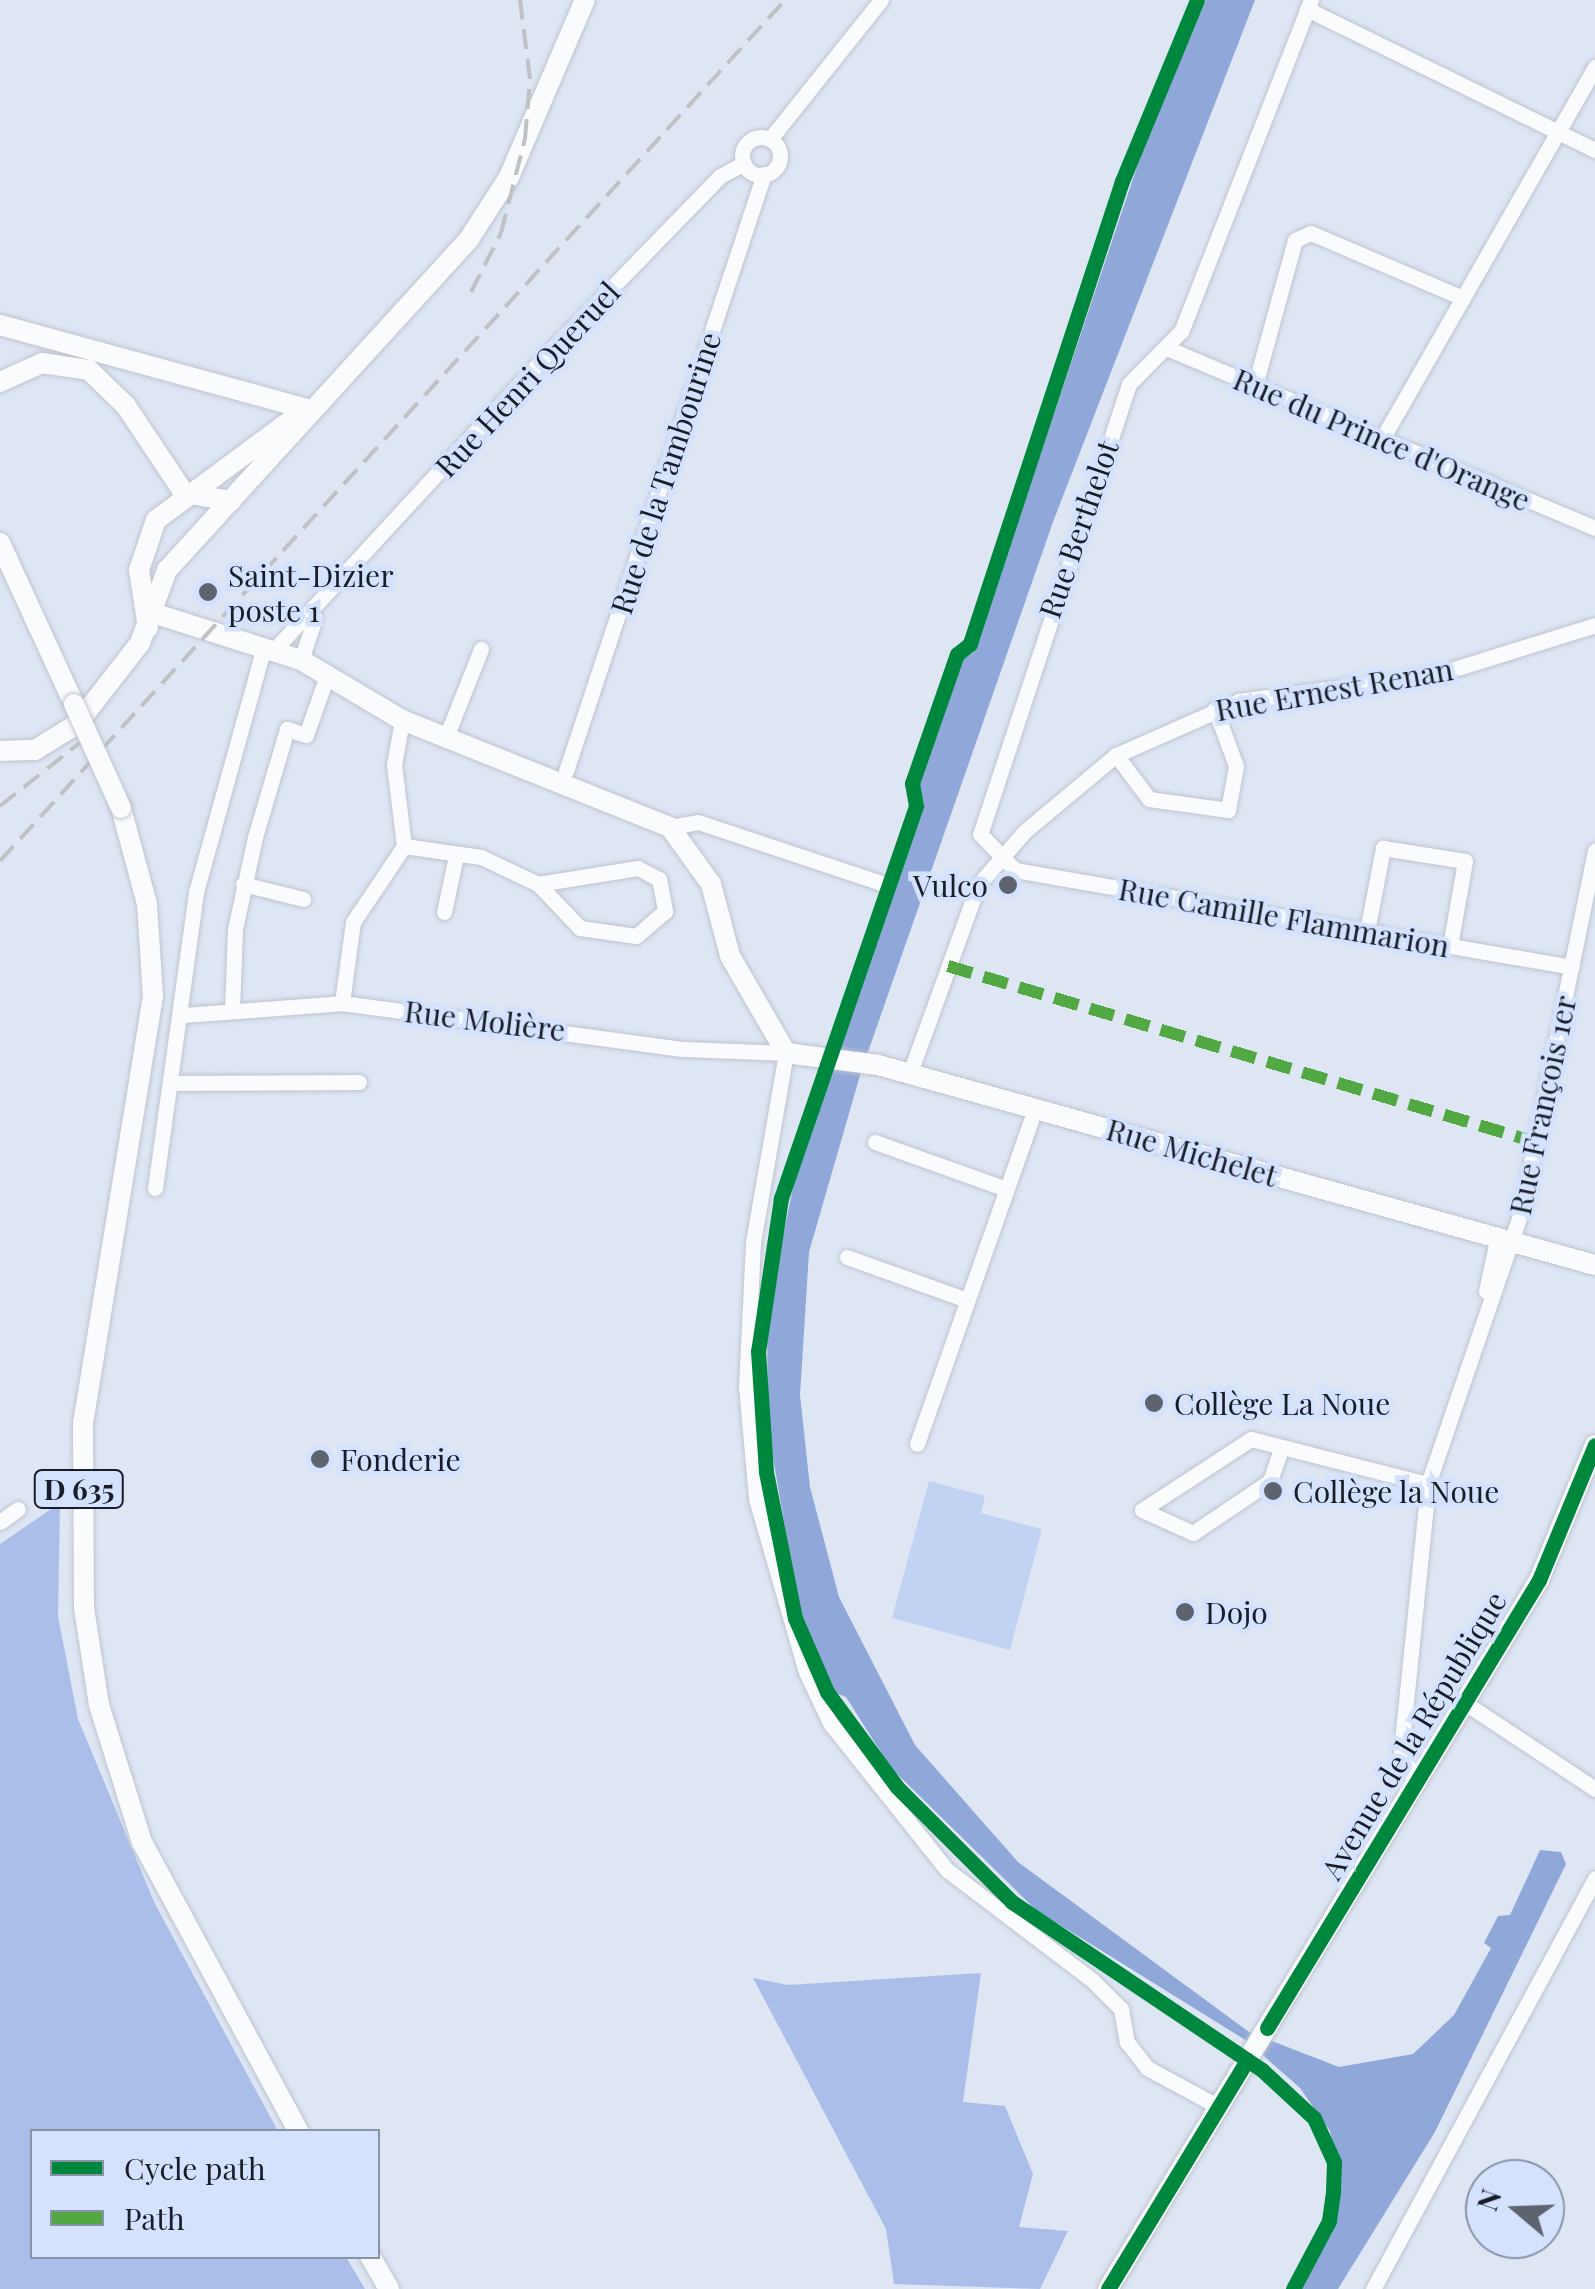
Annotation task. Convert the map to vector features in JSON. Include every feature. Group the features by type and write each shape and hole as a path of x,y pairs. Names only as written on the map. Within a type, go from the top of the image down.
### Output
{"main road":[{"path":"0,751 36,750 64,736 152,621 162,576 491,209 585,0"},
{"path":"0,326 150,370 307,409"},
{"path":"0,382 30,365 64,362 100,377 126,406 184,493 231,501"},
{"path":"126,406 150,370"},
{"path":"152,621 143,546 184,493 332,390"},
{"path":"257,396 270,434 260,470"},
{"path":"0,527 25,597"},
{"name":"D 635","path":"0,543 121,808 147,904 153,996 83,1422 84,1608 99,1705 142,1842 298,2129"},
{"path":"0,563 44,639"},
{"path":"152,621 269,648 300,660 402,720 670,827 710,884 730,956 786,1054"},
{"name":"Rue Michelet","path":"786,1054 826,1056 910,1073 1595,1265"},
{"name":"Avenue de la République","path":"1108,2289 1540,1580 1595,1446"},
{"path":"372,2259 389,2289"}],"street":[{"path":"770,139 779,159 764,174 744,163 748,142 770,139 881,0"},
{"path":"1309,4 1595,150"},
{"name":"Rue Berthelot","path":"998,860 979,822 1129,384 1170,348 1309,4"},
{"path":"1382,438 1595,67"},
{"name":"Rue Henri Queruel","path":"269,648 321,606 551,350 720,176 744,163"},
{"name":"Rue de la Tambourine","path":"566,771 764,174"},
{"path":"1255,385 1295,240 1311,232 1463,298"},
{"name":"Rue du Prince d'Orange","path":"1170,348 1595,528"},
{"name":"Rue Henri Queruel","path":"300,660 321,606"},
{"name":"Rue Ernest Renan","path":"998,860 1116,755 1215,709 1438,674 1595,625"},
{"path":"156,1188 184,1015 196,892 269,648"},
{"path":"446,737 481,649"},
{"path":"232,1011 244,884 287,729 306,735 328,673"},
{"path":"1116,755 1150,798 1228,810 1236,766 1215,709"},
{"path":"342,1003 353,922 404,846 394,765 402,720"},
{"path":"670,827 698,822 884,884"},
{"path":"404,846 504,863 538,884 580,928 636,936 665,911 659,880 638,868 538,884"},
{"path":"1367,931 1383,848 1465,860 1450,946"},
{"name":"Rue François 1er","path":"1416,1784 1401,1752 1428,1484 1505,1238 1572,967 1595,852"},
{"path":"444,912 456,856"},
{"path":"910,1073 974,892 998,860"},
{"name":"Rue Camille Flammarion","path":"998,860 1572,967"},
{"path":"244,884 304,899"},
{"name":"Rue Molière","path":"184,1015 342,1003 684,1049 786,1054"},
{"path":"786,1054 754,1243 746,1386 756,1498 806,1672 850,1751 947,1870 1093,1980 1121,2009 1127,2042 1147,2068 1219,2107"},
{"path":"173,1083 359,1082"},
{"path":"917,1444 1036,1106"},
{"path":"875,1142 1006,1189"},
{"path":"847,1257 968,1300"},
{"path":"1281,1449 1270,1481 1193,1532 1146,1516 1146,1502 1250,1439 1428,1484"},
{"path":"0,1522 18,1509"},
{"path":"1465,1703 1595,1790"},
{"path":"1373,2289 1595,1878"}],"shaded area":[{"path":"1206,0 1255,0 1053,522 861,1072 809,1252 800,1395 810,1487 839,1597 915,1745 1018,1862 1249,2032 1339,2067 1413,2054 1454,2015 1491,1948 1484,1943 1498,1916 1510,1915 1540,1850 1561,1852 1566,1864 1435,2132 1338,2289 1300,2289 1332,2233 1341,2189 1330,2131 1300,2088 1247,2041 1036,1910 891,1768 846,1697 833,1692 801,1621 768,1428 767,1317 799,1157 924,803 918,785 961,660 974,652 1146,140"},
{"path":"929,1481 985,1496 981,1513 1042,1529 1010,1650 892,1618"},
{"path":"60,1503 58,1616 78,1719 155,1904 277,2129 30,2129 30,2259 347,2259 365,2289 0,2289 0,1544"},
{"path":"981,1973 963,2102 1005,2106 1033,2174 1019,2227 1068,2231 1040,2289 894,2284 886,2229 753,1978 788,1985"}],"railway":[{"path":"471,292 501,233 525,139 530,79 520,0"},
{"path":"0,861 785,0"},
{"path":"0,806 97,729"}],"marked path":[{"path":"948,966 1535,1142"}],"cycle path":[{"path":"1197,0 1122,181 970,644 957,654 912,783 916,806 781,1198 758,1351 766,1472 795,1618 827,1692 897,1787 1012,1902 1262,2070 1314,2118 1334,2162 1333,2192 1329,2221 1293,2289"},
{"path":"1267,2028 1539,1580 1595,1445"},
{"path":"1108,2289 1247,2060"}],"place":[{"name":"Saint-Dizier poste 1","path":"208,592"},
{"name":"Vulco","path":"1008,885"},
{"name":"Collège La Noue","path":"1154,1403"},
{"name":"Fonderie","path":"320,1459"},
{"name":"Collège la Noue","path":"1273,1491"},
{"name":"Dojo","path":"1185,1612"}]}
